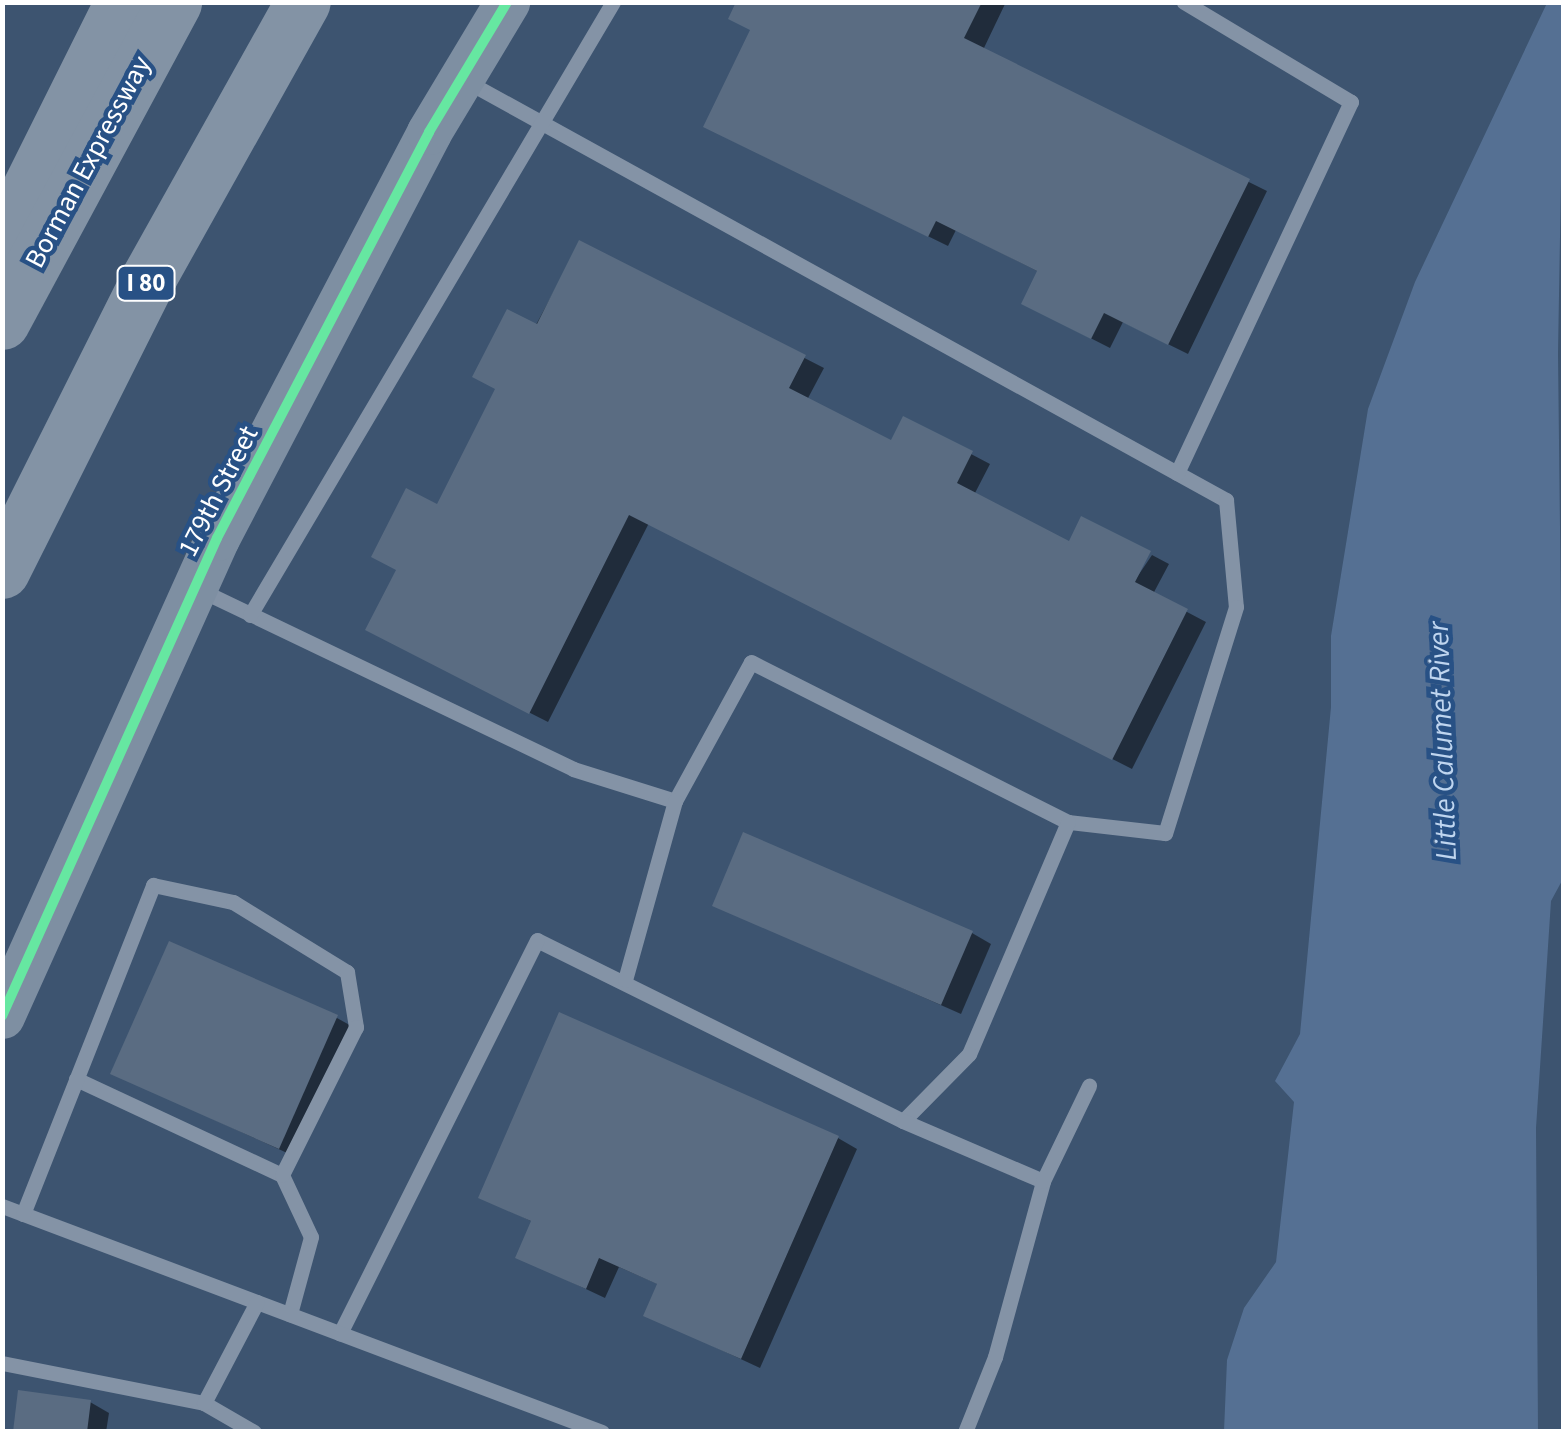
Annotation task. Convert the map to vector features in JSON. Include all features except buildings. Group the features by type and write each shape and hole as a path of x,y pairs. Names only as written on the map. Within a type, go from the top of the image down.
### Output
{"highway":[{"path":"2,243 122,2"},
{"name":"Borman Expressway","path":"2,322 174,2"},
{"name":"I 80","path":"2,572 149,277 303,2"}],"street":[{"name":"179th Street","path":"2,1016 194,588 462,79 508,2"}],"lane":[{"path":"250,615 613,2"},
{"path":"1177,472 1350,102 1184,2"},
{"path":"462,79 1226,500 1236,608 1165,834 1068,822 751,662 675,801 625,980"},
{"path":"194,588 573,770 675,801"},
{"path":"903,1121 969,1054 1068,822"},
{"path":"22,1214 153,885 233,902 347,972 356,1027 282,1175"},
{"path":"340,1333 536,940 625,980 903,1121 1043,1181"},
{"path":"76,1079 282,1175 311,1236 290,1314"},
{"path":"965,1432 995,1357 1043,1181 1088,1086"},
{"path":"2,1206 602,1432"},
{"path":"204,1403 256,1302"},
{"path":"2,1363 204,1403 254,1432"}],"water":[{"name":"Little Calumet River","path":"1547,3 1564,3 1558,354 1564,877 1551,901 1536,1128 1538,1431 1224,1431 1227,1360 1244,1308 1276,1262 1294,1102 1275,1081 1300,1034 1331,707 1331,636 1368,409 1415,282"}],"cycle path":[{"path":"2,1016 217,538 429,132 507,2"}]}
